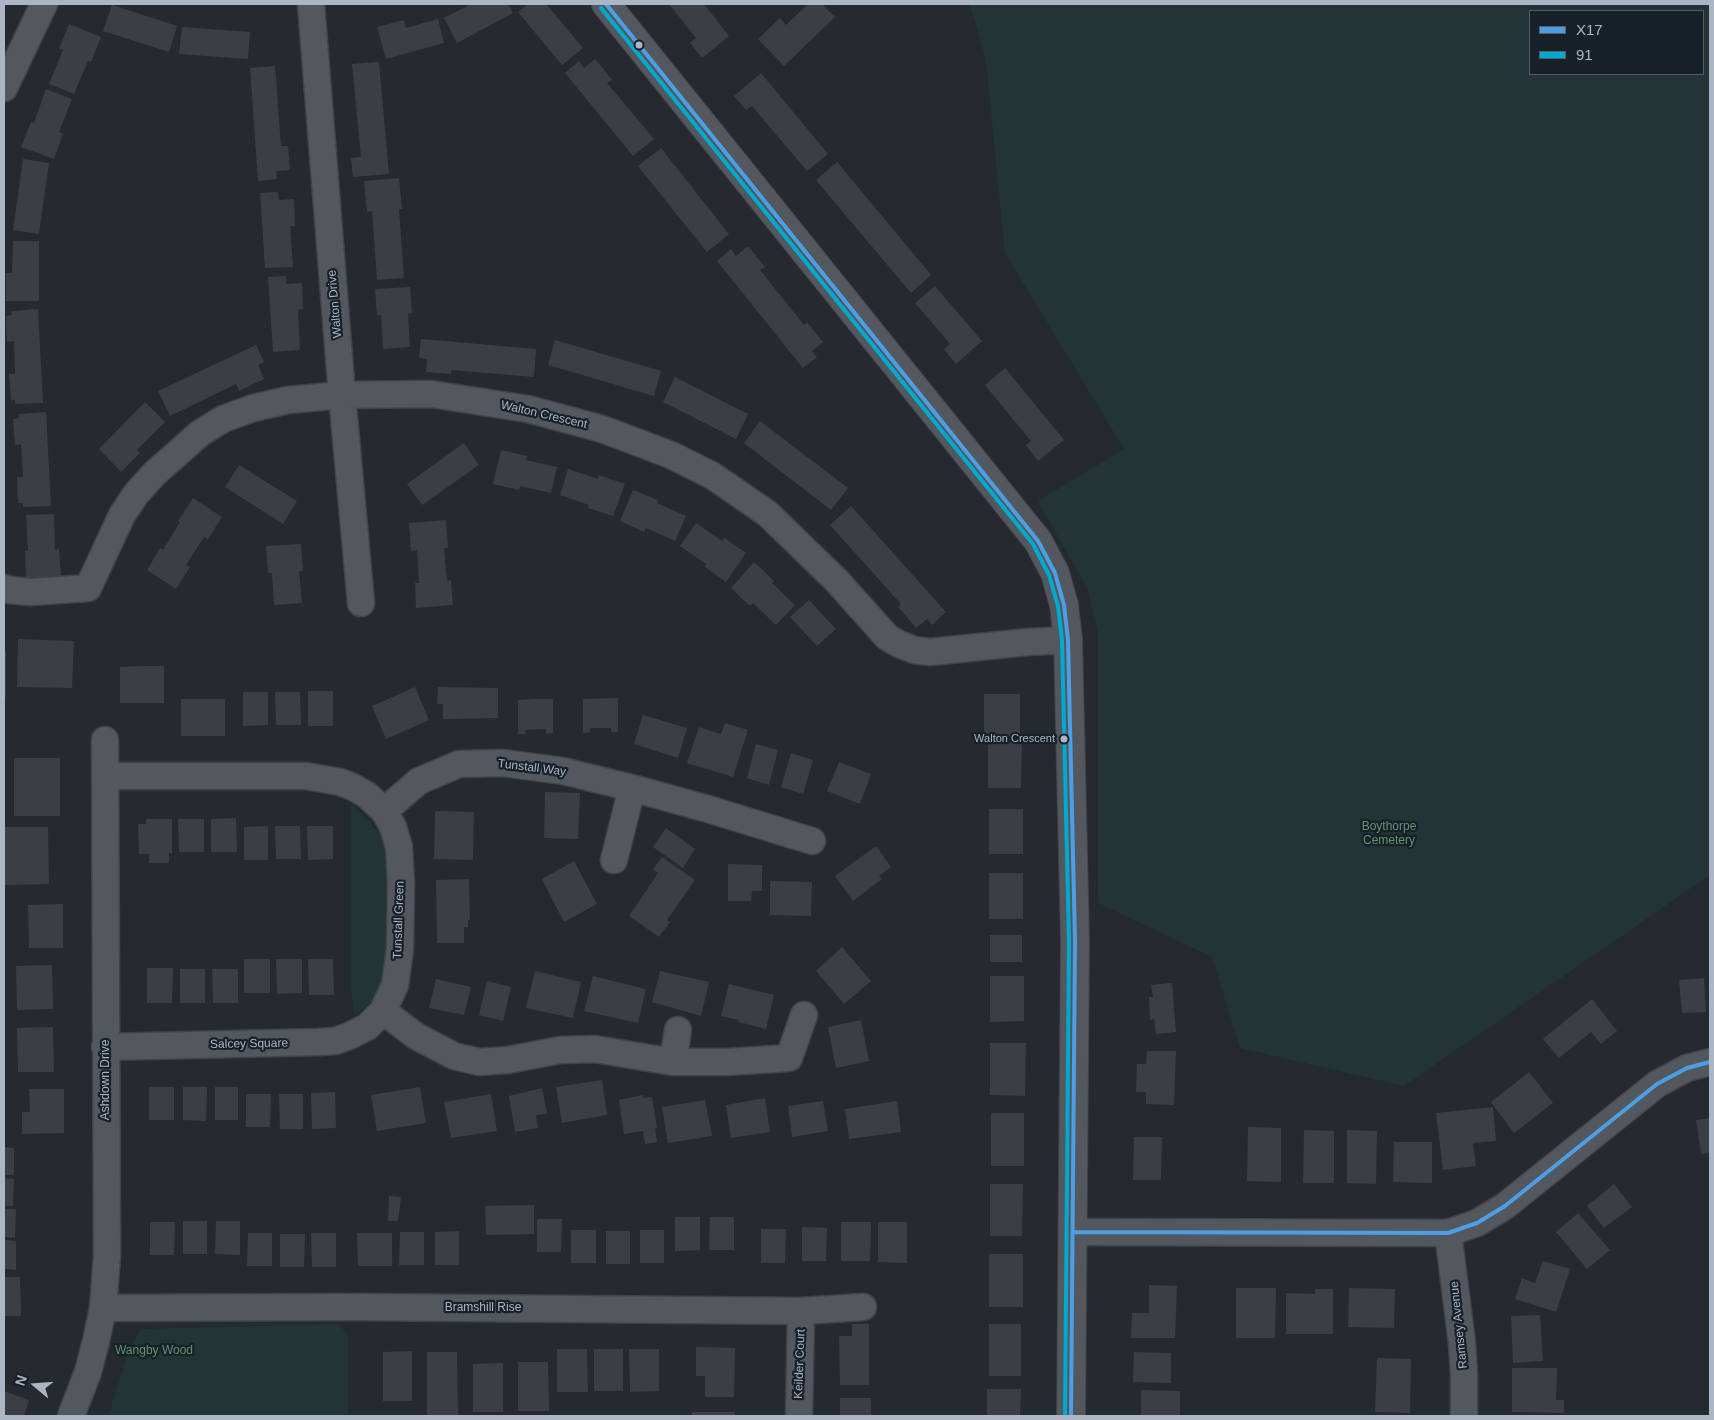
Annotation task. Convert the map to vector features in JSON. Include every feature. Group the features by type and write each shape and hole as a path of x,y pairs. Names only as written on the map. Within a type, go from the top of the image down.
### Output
{"street":[{"path":"4,88 44,4"},
{"name":"Walton Drive","path":"311,4 342,395 361,603"},
{"path":"606,4 1038,541 1055,573 1064,605 1068,640 1075,941 1070,1416"},
{"name":"Walton Crescent","path":"4,588 30,592 88,588 122,515 136,494 155,473 199,434 223,419 254,408 288,400 342,395 431,394 528,409 602,429 671,456 713,476 768,514 837,580 887,637 898,644 914,650 930,652 1068,640"},
{"name":"Ashdown Drive","path":"71,1416 88,1372 103,1308 106,1256 105,740"},
{"name":"Tunstall Way","path":"384,811 419,782 458,764 512,764 563,771 632,788 812,841"},
{"name":"Tunstall Green","path":"106,776 306,776 354,786 367,795 384,811 394,827 400,847 400,949 396,985 383,1011"},
{"path":"614,860 632,788"},
{"path":"383,1011 416,1036 454,1056 479,1062 508,1060 560,1050 595,1049 673,1062 727,1062 790,1058 804,1014"},
{"name":"Salcey Square","path":"105,1047 335,1041 367,1027 383,1011"},
{"path":"673,1062 678,1030"},
{"path":"1073,1232 1448,1234 1476,1223 1505,1206 1657,1084 1687,1068 1710,1062"},
{"name":"Ramsey Avenue","path":"1448,1234 1462,1343 1464,1416"},
{"name":"Bramshill Rise","path":"103,1308 801,1311 864,1308"},
{"name":"Keilder Court","path":"798,1416 801,1311"}],"green space":[{"name":"Boythorpe Cemetery","path":"970,4 1710,4 1710,875 1404,1086 1240,1048 1212,957 1098,903 1098,632 1087,588 1038,501 1124,449 1005,253 986,61"},
{"path":"351,804 369,821 387,848 389,876 387,974 376,998 355,1015 351,991"},
{"name":"Wangby Wood","path":"339,1324 348,1336 348,1416 108,1416 129,1351 141,1329"}],"building":[{"path":"471,4 508,4 513,13 457,43 444,18"},
{"path":"528,4 546,4 583,48 562,65 518,12"},
{"path":"669,4 704,4 729,36 702,58 690,43 696,38"},
{"path":"808,4 822,4 835,17 784,66 758,39 780,18 786,25"},
{"path":"112,5 177,26 169,52 103,31"},
{"path":"438,19 444,43 386,59 377,27 404,20 406,28"},
{"path":"69,24 101,37 91,62 88,61 74,94 49,84 63,50 59,49"},
{"path":"182,27 250,32 248,59 179,54"},
{"path":"595,59 612,80 607,83 654,139 633,156 565,73 579,61 584,68"},
{"path":"379,62 389,174 353,177 351,158 361,157 352,64"},
{"path":"275,66 281,146 288,146 290,170 276,171 277,179 258,181 250,68"},
{"path":"761,73 828,154 807,171 752,106 746,110 734,96"},
{"path":"46,89 72,99 59,132 63,134 54,159 21,147 31,122 34,123"},
{"path":"661,148 729,234 707,252 638,166"},
{"path":"23,159 49,163 39,234 13,230"},
{"path":"837,162 931,275 911,293 816,180"},
{"path":"399,178 402,209 399,209 404,278 377,280 372,211 367,212 364,181"},
{"path":"278,192 279,200 294,199 295,226 290,226 293,267 265,268 260,193"},
{"path":"13,241 39,241 39,301 6,301 6,273 12,273"},
{"path":"748,246 765,267 760,270 804,325 807,322 823,342 812,351 817,357 803,368 717,261 731,249 736,256"},
{"path":"286,276 286,284 302,283 303,309 298,310 300,350 273,352 268,277"},
{"path":"935,286 982,341 956,364 944,349 950,344 915,303"},
{"path":"410,287 412,313 408,314 410,347 383,349 381,315 377,315 375,289"},
{"path":"38,309 43,403 15,404 15,400 11,400 9,374 15,374 14,341 7,342 6,316 12,315 11,311"},
{"path":"421,339 536,349 534,377 451,370 451,374 426,372 427,359 419,358"},
{"path":"555,340 661,371 654,396 548,365"},
{"path":"256,345 264,362 258,365 264,379 239,391 236,384 170,416 158,391"},
{"path":"1005,368 1064,440 1038,461 1026,445 1031,441 985,385"},
{"path":"675,377 748,414 736,439 663,402"},
{"path":"145,402 165,422 137,450 140,453 121,472 99,449"},
{"path":"46,412 51,506 23,507 23,503 18,503 17,477 23,477 21,444 15,445 13,419 19,418 19,414"},
{"path":"760,421 848,488 831,510 744,443"},
{"path":"464,443 479,465 422,505 407,484"},
{"path":"501,450 527,456 526,460 557,467 551,493 520,486 519,490 493,484"},
{"path":"239,465 297,501 283,524 225,487"},
{"path":"568,469 598,479 599,475 625,484 613,516 588,508 589,505 560,495"},
{"path":"633,490 658,500 657,503 686,516 675,541 646,528 644,532 620,521"},
{"path":"193,498 222,517 208,539 204,537 186,565 190,567 176,589 147,570 160,548 163,550"},
{"path":"851,506 946,612 932,625 927,619 916,628 898,607 901,604 830,525"},
{"path":"54,514 55,550 59,549 61,576 26,578 25,551 28,551 26,515"},
{"path":"446,520 448,548 444,548 447,581 451,580 453,605 416,608 415,583 419,583 417,550 411,551 409,523"},
{"path":"696,523 722,541 724,538 746,553 726,582 705,567 706,564 680,546"},
{"path":"301,544 303,571 299,571 302,603 274,605 272,573 268,573 266,546"},
{"path":"754,562 795,605 776,625 753,603 750,606 731,588"},
{"path":"809,600 836,629 817,646 790,617"},
{"path":"18,639 74,641 72,688 17,687"},
{"path":"4,651 6,651 6,697 4,697"},
{"path":"164,666 164,703 120,703 120,667"},
{"path":"415,687 429,720 386,739 372,706"},
{"path":"438,687 498,688 498,718 443,719 443,704 437,704"},
{"path":"308,691 333,691 333,726 308,726"},
{"path":"243,692 268,692 268,725 243,726"},
{"path":"275,692 300,692 301,725 276,725"},
{"path":"984,694 1020,694 1020,737 984,737"},
{"path":"618,698 618,732 611,732 611,728 590,728 590,732 583,733 583,699"},
{"path":"181,699 225,699 225,736 181,736"},
{"path":"553,699 553,733 546,734 546,729 525,730 526,734 518,734 518,700"},
{"path":"643,715 687,728 678,758 634,744"},
{"path":"725,723 748,730 733,777 687,763 699,727 721,734"},
{"path":"988,743 1022,743 1021,788 988,788"},
{"path":"756,744 778,750 769,785 747,778"},
{"path":"791,753 813,760 803,794 781,787"},
{"path":"14,758 60,758 60,816 14,816"},
{"path":"839,762 871,774 860,804 827,791"},
{"path":"545,792 580,793 578,839 544,838"},
{"path":"989,809 1023,809 1023,854 989,854"},
{"path":"435,811 474,812 473,860 434,859"},
{"path":"236,818 237,852 211,852 211,819"},
{"path":"146,819 172,819 172,853 169,853 169,863 149,863 149,854 139,854 138,824 146,824"},
{"path":"178,819 204,819 204,852 179,852"},
{"path":"268,826 268,860 244,860 244,827"},
{"path":"275,826 300,826 301,859 276,859"},
{"path":"307,826 333,826 333,859 308,860"},
{"path":"4,827 48,827 49,884 4,885"},
{"path":"666,828 695,849 683,868 653,847"},
{"path":"876,846 891,867 879,876 882,879 853,901 835,876"},
{"path":"662,857 695,880 667,920 670,922 659,937 629,916 658,873 653,869"},
{"path":"574,861 597,904 564,922 542,879"},
{"path":"728,864 762,865 762,891 752,891 751,901 728,901"},
{"path":"989,873 1023,873 1023,919 989,919"},
{"path":"469,879 470,920 468,920 468,927 464,927 464,943 437,943 436,880"},
{"path":"770,881 812,882 811,916 770,915"},
{"path":"63,904 63,948 29,948 28,905"},
{"path":"990,935 1022,935 1022,962 990,962"},
{"path":"842,947 871,981 844,1004 816,971"},
{"path":"244,959 270,959 270,993 244,993"},
{"path":"276,959 302,959 302,993 277,994"},
{"path":"308,959 333,959 334,995 309,995"},
{"path":"52,965 53,1009 17,1010 16,966"},
{"path":"147,968 173,968 172,1003 147,1003"},
{"path":"180,969 205,969 205,1003 180,1003"},
{"path":"212,969 238,969 238,1003 213,1003"},
{"path":"535,971 581,982 573,1018 526,1008"},
{"path":"660,971 709,982 701,1016 652,1002"},
{"path":"593,976 646,989 638,1023 584,1011"},
{"path":"990,976 1024,976 1024,1021 990,1022"},
{"path":"1704,978 1706,1012 1682,1013 1679,980"},
{"path":"436,979 471,987 464,1015 429,1008"},
{"path":"487,981 511,987 503,1021 479,1015"},
{"path":"1172,983 1176,1032 1156,1034 1154,1019 1150,1020 1149,997 1153,997 1151,985"},
{"path":"729,984 774,995 766,1029 721,1016"},
{"path":"1592,999 1617,1031 1601,1044 1591,1032 1559,1058 1543,1039"},
{"path":"861,1020 869,1061 836,1068 828,1027"},
{"path":"53,1027 54,1072 18,1072 17,1028"},
{"path":"990,1043 1026,1043 1025,1096 990,1095"},
{"path":"1147,1051 1176,1051 1174,1105 1146,1104 1146,1092 1136,1092 1137,1064 1146,1064"},
{"path":"1529,1072 1553,1103 1514,1133 1491,1102"},
{"path":"602,1080 607,1115 562,1123 556,1087"},
{"path":"149,1087 174,1087 174,1120 149,1120"},
{"path":"183,1087 207,1087 206,1121 183,1120"},
{"path":"215,1087 238,1087 238,1120 215,1120"},
{"path":"420,1087 426,1123 377,1131 371,1095"},
{"path":"542,1088 547,1114 536,1115 538,1128 515,1132 509,1096"},
{"path":"29,1089 64,1089 64,1133 22,1134 22,1112 30,1112"},
{"path":"335,1092 336,1128 312,1129 311,1093"},
{"path":"246,1094 271,1094 270,1127 246,1127"},
{"path":"279,1094 303,1094 303,1129 280,1129"},
{"path":"491,1094 497,1131 451,1138 444,1102"},
{"path":"643,1095 643,1098 652,1097 657,1128 655,1129 657,1142 645,1144 643,1131 624,1134 619,1100"},
{"path":"765,1098 770,1132 731,1138 726,1105"},
{"path":"705,1100 712,1136 668,1143 662,1107"},
{"path":"823,1101 828,1131 792,1137 788,1106"},
{"path":"897,1101 901,1132 849,1139 845,1109"},
{"path":"1493,1107 1496,1141 1473,1143 1476,1166 1443,1170 1436,1113"},
{"path":"991,1113 1024,1113 1024,1166 991,1166"},
{"path":"1710,1118 1710,1153 1701,1154 1696,1120"},
{"path":"1248,1127 1281,1128 1281,1182 1247,1181"},
{"path":"1304,1130 1334,1131 1334,1183 1303,1183"},
{"path":"1347,1130 1377,1131 1376,1184 1347,1183"},
{"path":"1134,1137 1162,1137 1161,1180 1133,1180"},
{"path":"1394,1142 1432,1142 1432,1183 1393,1182"},
{"path":"4,1147 14,1148 14,1175 4,1175"},
{"path":"4,1178 14,1179 13,1206 4,1206"},
{"path":"990,1184 1023,1184 1022,1236 990,1236"},
{"path":"1614,1184 1632,1207 1604,1228 1587,1206"},
{"path":"389,1196 401,1197 398,1221 388,1221"},
{"path":"534,1205 534,1234 486,1235 485,1206"},
{"path":"4,1209 16,1209 15,1238 4,1237"},
{"path":"1578,1213 1610,1250 1587,1269 1556,1232"},
{"path":"675,1217 700,1217 700,1250 675,1251"},
{"path":"710,1217 734,1217 734,1250 709,1250"},
{"path":"537,1219 562,1219 561,1252 537,1252"},
{"path":"183,1221 207,1221 207,1254 183,1254"},
{"path":"216,1221 240,1221 240,1255 215,1254"},
{"path":"150,1222 175,1222 174,1255 150,1255"},
{"path":"841,1222 871,1222 870,1261 841,1261"},
{"path":"878,1222 907,1222 907,1263 878,1262"},
{"path":"802,1227 827,1228 826,1261 802,1261"},
{"path":"761,1229 786,1229 785,1263 761,1263"},
{"path":"571,1230 596,1230 596,1263 571,1263"},
{"path":"640,1230 664,1230 664,1263 640,1263"},
{"path":"459,1231 459,1265 435,1265 435,1232"},
{"path":"606,1231 630,1231 630,1264 606,1264"},
{"path":"400,1232 424,1232 424,1265 399,1265"},
{"path":"248,1233 272,1233 272,1266 247,1266"},
{"path":"311,1233 336,1233 336,1267 312,1267"},
{"path":"357,1233 392,1233 392,1266 358,1266"},
{"path":"280,1234 305,1234 304,1267 280,1267"},
{"path":"4,1240 16,1241 16,1270 4,1269"},
{"path":"989,1254 1023,1254 1023,1307 989,1307"},
{"path":"1543,1261 1570,1269 1556,1312 1515,1299 1522,1278 1535,1283"},
{"path":"4,1277 20,1277 21,1316 4,1316"},
{"path":"1149,1285 1177,1286 1175,1338 1131,1338 1132,1313 1149,1313"},
{"path":"1236,1288 1276,1288 1275,1338 1236,1338"},
{"path":"1349,1288 1395,1289 1394,1328 1348,1327"},
{"path":"1315,1289 1333,1289 1333,1334 1286,1334 1286,1293 1315,1294"},
{"path":"1540,1315 1543,1361 1513,1363 1511,1316"},
{"path":"852,1324 869,1324 869,1385 840,1385 839,1336 852,1336"},
{"path":"989,1324 1021,1324 1021,1376 989,1376"},
{"path":"696,1347 735,1348 734,1397 705,1397 705,1376 696,1376"},
{"path":"557,1349 587,1349 588,1392 557,1392"},
{"path":"594,1349 623,1349 623,1391 594,1391"},
{"path":"629,1349 659,1349 659,1391 630,1392"},
{"path":"412,1351 412,1401 383,1401 383,1352"},
{"path":"427,1352 457,1352 458,1415 427,1416"},
{"path":"1134,1352 1171,1353 1171,1383 1133,1382"},
{"path":"1377,1358 1411,1359 1410,1413 1375,1412"},
{"path":"518,1362 548,1362 549,1411 518,1411"},
{"path":"503,1363 503,1412 473,1412 473,1364"},
{"path":"1512,1368 1557,1368 1556,1400 1564,1400 1564,1413 1512,1412"},
{"path":"987,1389 1021,1389 1020,1416 987,1416"},
{"path":"1141,1390 1180,1391 1180,1416 1141,1416"},
{"path":"4,1391 29,1400 24,1416 4,1416"},
{"path":"840,1398 871,1398 871,1416 840,1416"},
{"path":"692,1412 735,1412 735,1416 692,1416"}],"transit line":[{"name":"X17","path":"606,4 1038,541 1055,573 1064,605 1068,640 1075,941 1071,1416"},
{"name":"91","path":"601,8 1033,544 1049,575 1058,606 1062,640 1069,941 1065,1416"},
{"name":"X17","path":"1073,1232 1448,1233 1477,1223 1505,1206 1657,1084 1687,1068 1710,1062"}],"place":[{"name":"Walton Crescent","path":"1064,739"}]}
